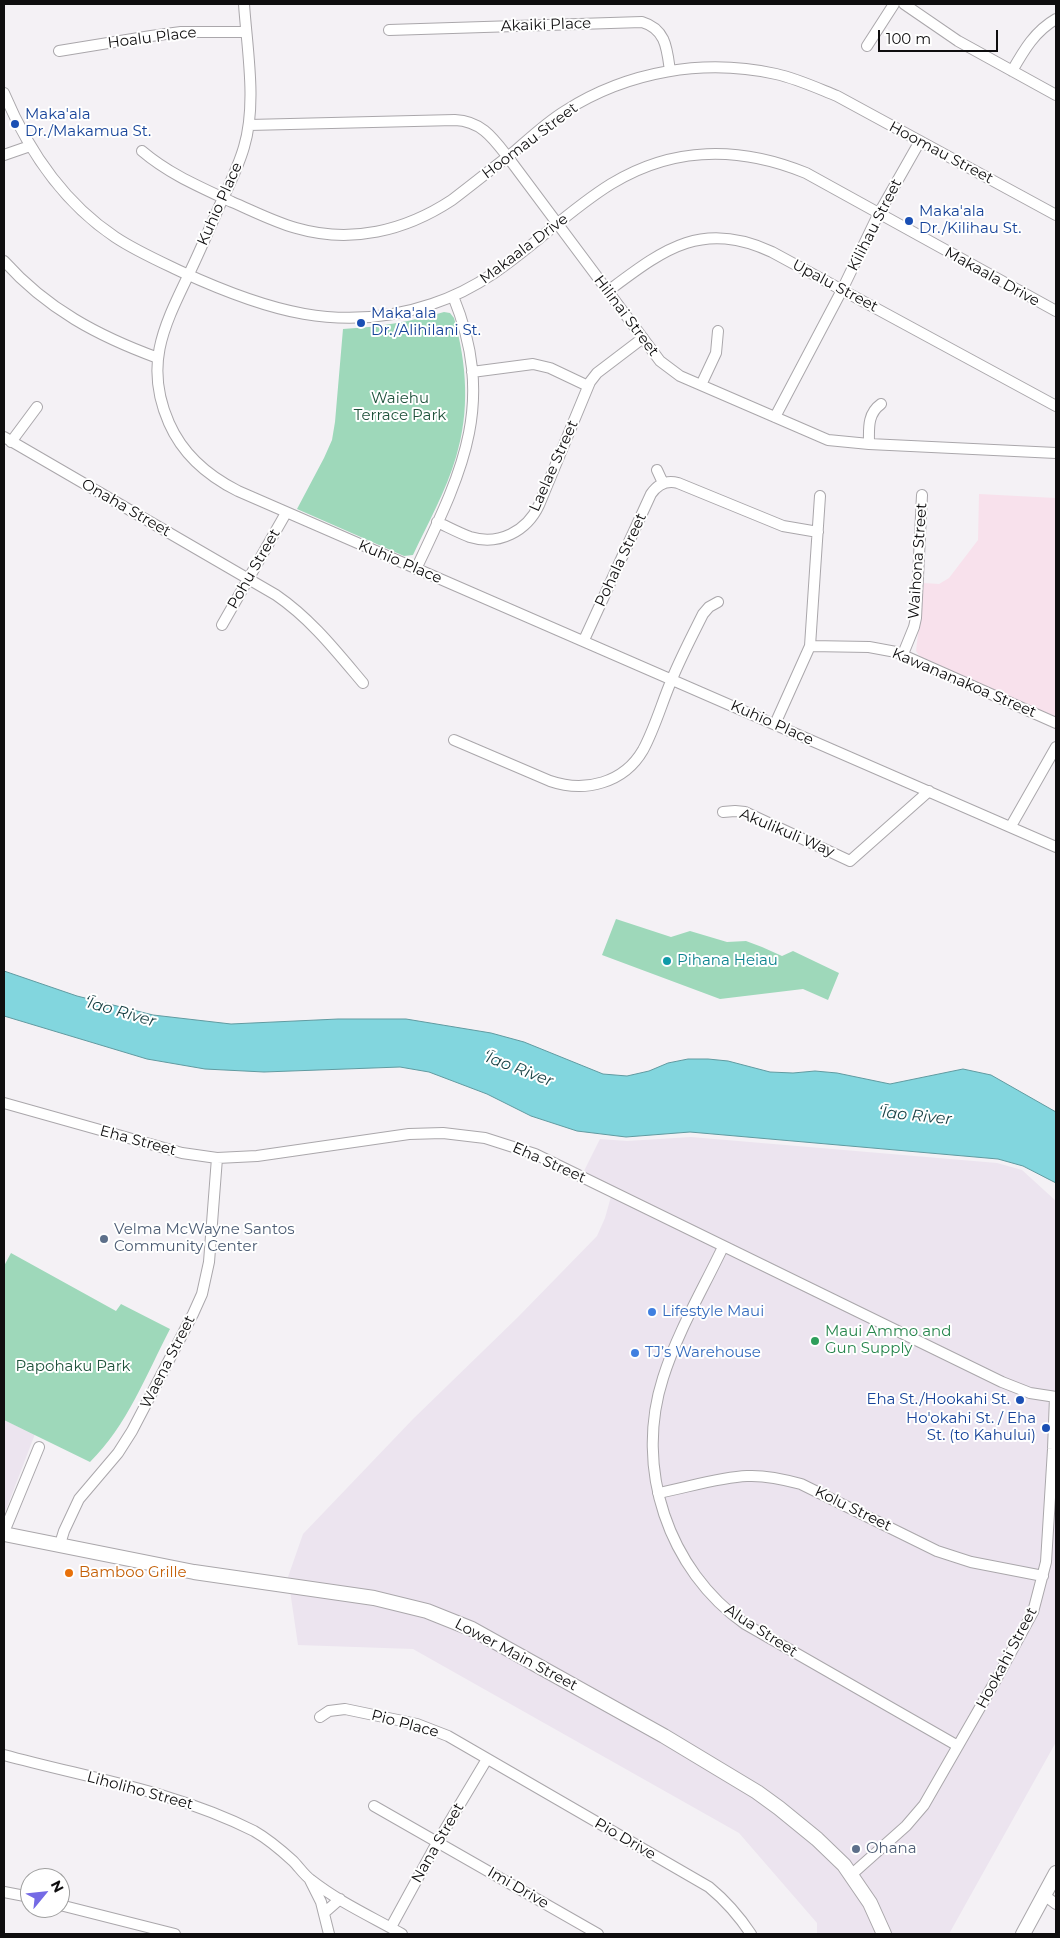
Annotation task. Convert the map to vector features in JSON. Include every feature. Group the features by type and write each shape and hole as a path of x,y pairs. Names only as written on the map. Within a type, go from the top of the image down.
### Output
{"street":[{"name":"Kuhio Place","path":"244,4 250,92 249,125 239,164 164,326 158,358 158,386 166,416 180,443 189,455 211,476 224,484 1056,847"},
{"path":"867,46 894,4"},
{"path":"904,4 958,41 1056,95"},
{"path":"1012,71 1031,40 1043,27 1056,19"},
{"name":"Akaiki Place","path":"389,30 642,22 654,28 664,38 670,70"},
{"name":"Hoalu Place","path":"59,51 174,33 246,32"},
{"name":"Hoomau Street","path":"142,151 176,175 276,221 315,233 356,235 377,233 397,228 435,212 565,111 621,83 670,70 714,67 746,69 777,74 808,83 837,96 1056,215"},
{"name":"Makaala Drive","path":"4,94 30,146 61,189 86,215 114,237 188,275 254,302 284,311 313,316 373,317 403,312 432,304 453,296 493,275 598,193 630,173 673,158 718,153 763,158 785,164 806,173 1056,312"},
{"name":"Hilinai Street","path":"249,125 461,120 476,124 485,130 507,156 642,338 666,367 680,376 810,434 828,440 869,444 1056,452"},
{"name":"Kilihau Street","path":"775,417 842,290 878,214 920,141"},
{"path":"4,156 30,146"},
{"name":"Upalu Street","path":"608,291 646,262 669,249 694,241 734,240 760,247 1056,406"},
{"path":"4,261 16,275 48,302 82,325 119,344 158,358"},
{"path":"416,569 459,472 467,447 473,404 472,372 465,326 453,296"},
{"path":"701,385 716,353 718,331"},
{"name":"Laelae Street","path":"438,522 465,535 483,539 496,539 508,535 525,525 536,510 588,386 597,373 642,338"},
{"path":"472,372 532,364 550,368 588,386"},
{"path":"869,444 870,420 875,409 881,404"},
{"path":"7,440 37,406"},
{"name":"Onaha Street","path":"7,440 249,578 284,600 305,618 362,683"},
{"path":"657,470 663,483 678,483 783,526 818,532"},
{"name":"Pohala Street","path":"584,640 651,494 656,487 663,483"},
{"name":"Waihona Street","path":"903,654 916,618 922,495"},
{"path":"775,724 810,646 820,496"},
{"name":"Pohu Street","path":"222,625 286,512"},
{"path":"454,740 558,784 583,787 599,784 622,774 639,756 647,741 672,679 703,614 708,607 718,602"},
{"name":"Kawananakoa Street","path":"810,646 870,647 903,654 1056,723"},
{"path":"1011,826 1056,747"},
{"name":"Akulikuli Way","path":"723,812 744,812 850,860 929,791"},
{"name":"Eha Street","path":"4,1104 182,1153 217,1158 257,1156 409,1134 443,1133 493,1140 535,1154 1009,1386 1030,1393 1056,1397"},
{"name":"Waena Street","path":"60,1544 70,1516 79,1499 118,1453 132,1432 202,1294 209,1262 217,1158"},
{"name":"Alua Street","path":"723,1247 676,1345 662,1379 652,1440 653,1462 658,1493 672,1536 689,1568 730,1614 775,1643 958,1746"},
{"name":"Hookahi Street","path":"851,1875 906,1826 924,1805 1026,1626 1036,1603 1043,1576 1048,1534 1056,1397"},
{"path":"4,1533 39,1447"},
{"name":"Kolu Street","path":"658,1493 728,1478 747,1476 777,1478 801,1484 953,1557 1043,1576"},
{"name":"Lower Main Street","path":"4,1533 194,1572 381,1600 427,1611 472,1629 656,1732 757,1792 836,1856 870,1903 884,1934"},
{"name":"Pio Place","path":"320,1717 334,1710 344,1709 416,1724 448,1736 487,1759"},
{"name":"Liholiho Street","path":"4,1755 152,1792 213,1812 256,1832 276,1846 310,1880 402,1934"},
{"name":"Nana Street","path":"391,1927 438,1841 487,1759"},
{"name":"Pio Drive","path":"487,1759 709,1887 726,1902 742,1920 751,1934"},
{"name":"Imi Drive","path":"374,1806 598,1934"},
{"path":"1023,1934 1056,1873"},
{"path":"310,1880 324,1913 329,1934"},
{"path":"4,1892 20,1896"},
{"path":"1044,1895 1056,1904"},
{"path":"324,1913 340,1899"},
{"path":"70,1908 174,1934"}],"shaded area":[{"path":"979,494 1056,498 1056,717 920,657 916,651 924,583 939,584 949,578 978,540"},
{"path":"691,1137 997,1163 1022,1170 1056,1201 1056,1742 949,1934 817,1934 817,1923 739,1833 413,1649 298,1645 288,1577 303,1534 413,1419 518,1317 597,1236 605,1218 612,1193 581,1177 600,1139 627,1141"},
{"path":"4,1420 35,1434 4,1515"}],"green space":[{"name":"Waiehu Terrace Park","path":"444,312 450,313 454,318 462,353 465,388 463,422 456,457 442,495 413,555 404,556 297,509 332,440 343,329 394,324"},
{"path":"616,919 671,937 690,931 727,942 746,941 782,956 793,951 839,973 828,1000 803,989 720,999 602,955"},
{"name":"Papohaku Park","path":"11,1253 116,1311 121,1304 170,1329 125,1416 103,1448 90,1462 4,1420 4,1266"}],"water":[{"name":"ʻĪao River","path":"4,971 77,996 153,1015 231,1024 338,1019 406,1019 491,1033 524,1042 603,1074 627,1076 649,1071 668,1063 688,1059 708,1059 728,1061 770,1072 793,1073 815,1071 837,1073 890,1084 963,1069 991,1075 1056,1112 1056,1183 1023,1166 998,1159 690,1132 626,1137 577,1131 531,1116 487,1094 429,1072 400,1067 264,1072 205,1069 147,1059 4,1016"}],"place":[{"name":"Maka'ala Dr./Makamua St.","path":"15,124"},
{"name":"Maka'ala Dr./Kilihau St.","path":"909,221"},
{"name":"Maka'ala Dr./Alihilani St.","path":"361,323"},
{"name":"Pihana Heiau","path":"667,961"},
{"name":"Velma McWayne Santos Community Center","path":"104,1239"},
{"name":"Lifestyle Maui","path":"652,1312"},
{"name":"Maui Ammo and Gun Supply","path":"815,1341"},
{"name":"TJ’s Warehouse","path":"635,1353"},
{"name":"Eha St./Hookahi St.","path":"1020,1400"},
{"name":"Ho'okahi St. / Eha St. (to Kahului)","path":"1046,1428"},
{"name":"Bamboo Grille","path":"69,1573"},
{"name":"Ohana","path":"856,1849"}]}
